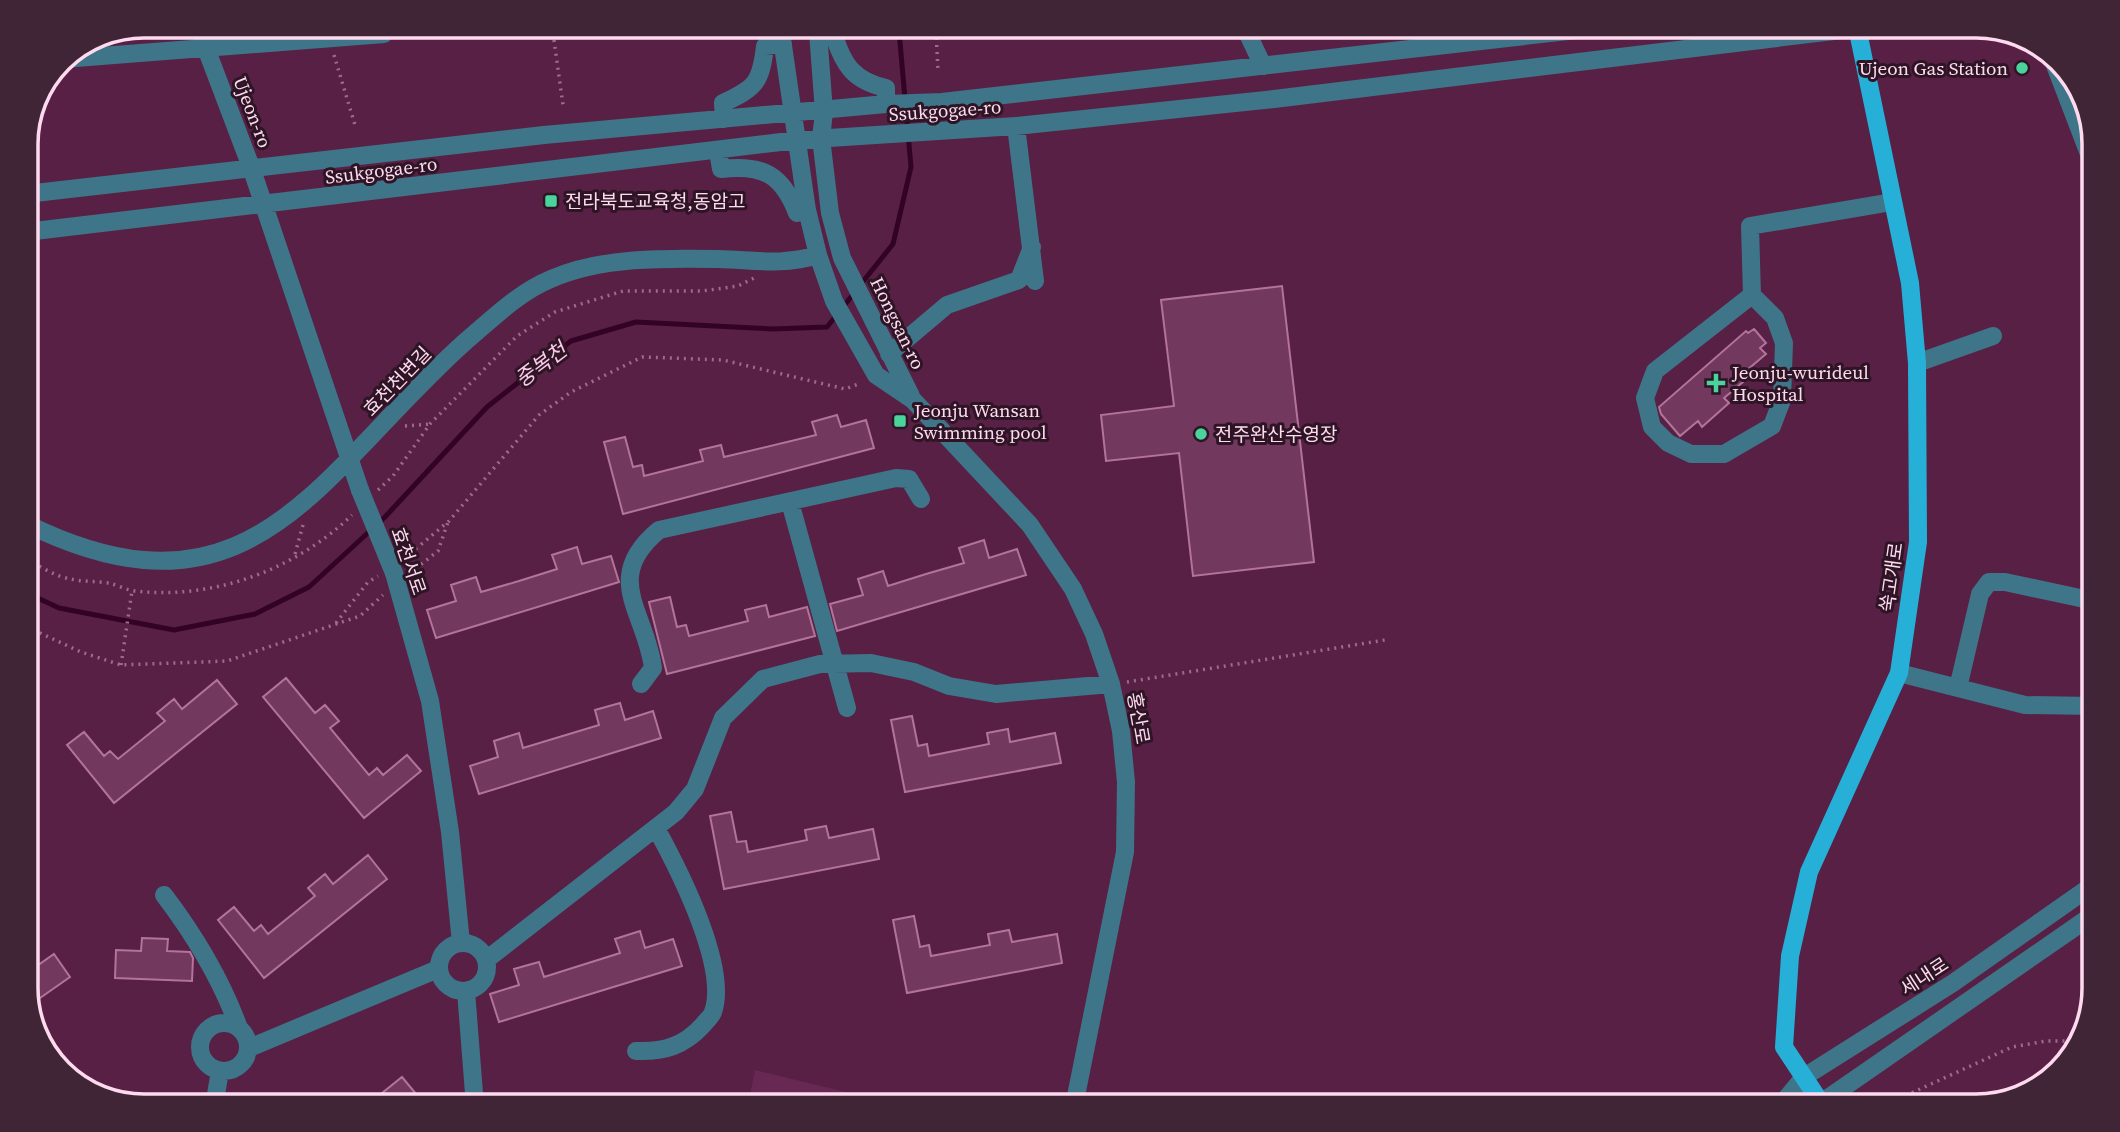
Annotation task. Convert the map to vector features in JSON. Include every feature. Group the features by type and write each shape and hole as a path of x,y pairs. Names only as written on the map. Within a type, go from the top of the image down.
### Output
{"main road":[{"name":"쑥고개로","path":"1812,1094 1784,1047 1790,956 1809,872 1899,673 1918,542 1917,363 1910,283 1892,202 1882,134 1862,38"}],"street":[{"path":"99,49 204,42 333,41 355,38"},
{"path":"724,119 723,103 749,91 762,74 765,46 782,38"},
{"name":"Hongsan-ro","path":"782,38 807,210 817,255 834,301 876,375 913,400"},
{"name":"Hongsan-ro","path":"818,38 824,112 821,138 830,213 842,258 913,400"},
{"path":"835,38 842,61 860,80 886,88 880,105"},
{"path":"1250,38 1263,66"},
{"name":"Ssukgogae-ro","path":"39,192 251,167 724,119 942,102 1508,38"},
{"name":"Ssukgogae-ro","path":"39,231 264,206 798,140 1016,126 1288,97 1770,38"},
{"name":"Ujeon-ro","path":"204,42 264,206"},
{"path":"2061,82 2080,131"},
{"path":"1016,126 1035,282"},
{"path":"718,150 721,169 745,166 763,170 787,188 797,213 807,210"},
{"path":"1752,295 1655,371 1645,398 1652,427 1668,443 1692,454 1724,454 1772,426 1783,400 1784,343 1775,318 1752,295 1750,226 1892,202"},
{"name":"효천서로","path":"264,206 349,460 367,492 430,701 450,832 461,943"},
{"path":"889,354 947,305 1019,280 1032,247"},
{"name":"효천천변길","path":"39,530 65,543 117,559 154,563 179,561 231,549 265,531 311,497 446,359 502,309 551,279 607,264 666,259 784,264 817,255"},
{"path":"1917,363 1993,337"},
{"name":"홍산로","path":"913,400 1030,524 1073,589 1094,634 1111,684 1121,731 1126,782 1125,852 1075,1094"},
{"path":"641,684 653,668 651,648 632,604 630,577 633,557 659,530 896,478 909,479 921,499"},
{"path":"790,502 847,708"},
{"path":"1958,688 1980,594 1989,582 2005,582 2082,598"},
{"path":"486,960 656,828 695,789 723,718 763,679 820,664 871,663 914,672 948,686 996,694 1111,684"},
{"path":"1899,673 2025,705 2082,706"},
{"path":"636,1051 661,1052 690,1040 713,1013 715,979 699,918 681,874 656,828"},
{"name":"세내로","path":"1790,1094 1804,1077 1953,984 2082,893"},
{"path":"164,895 189,928 223,986 239,1028"},
{"path":"1835,1094 2082,922"},
{"path":"454,944 477,947 486,960 485,976 475,988 467,991 458,991 445,984 438,969 442,954 454,944"},
{"path":"248,1048 438,969"},
{"path":"467,991 473,1094"},
{"path":"223,1022 244,1031 248,1048 242,1063 228,1071 206,1063 200,1049 203,1034 208,1028 223,1022"},
{"path":"216,1094 220,1070"}],"path":[{"path":"554,38 563,105"},
{"path":"936,38 938,71"},
{"path":"333,41 355,125"},
{"path":"367,492 393,476 430,424 517,336 555,313 622,291 702,291 738,286 784,264"},
{"path":"39,633 81,652 121,665 227,661 360,616 395,578 438,551 449,521 539,415 571,392 642,357 723,360 845,388 876,375"},
{"path":"295,556 311,497"},
{"path":"39,566 68,579 110,584 132,591 176,593 213,589 257,576 295,556 336,530 355,512"},
{"path":"121,665 132,591"},
{"path":"1111,684 1385,640"},
{"path":"1909,1094 2012,1047 2046,1041 2068,1041"},
{"path":"1848,1087 1859,1094"}],"shaded area":[{"path":"755,1070 854,1094 750,1094"}],"building":[{"name":"전주완산수영장","path":"1282,286 1314,562 1193,576 1179,453 1106,461 1101,415 1174,406 1161,300"},
{"path":"1754,329 1766,343 1760,348 1766,354 1746,371 1750,376 1724,398 1729,403 1702,427 1698,421 1680,436 1661,414 1659,407 1746,331 1748,333"},
{"path":"837,415 841,427 866,420 874,448 623,514 604,442 625,437 633,467 642,465 644,476 703,461 700,450 721,445 724,457 816,435 812,422"},
{"path":"984,540 989,558 1017,549 1026,575 837,631 830,604 863,595 858,579 883,571 888,586 964,563 959,548"},
{"path":"577,547 582,564 611,556 619,582 436,638 427,610 456,601 451,585 476,577 481,592 519,581 557,569 552,555"},
{"path":"670,597 677,627 686,625 689,636 748,621 745,610 766,605 769,617 807,607 815,636 667,674 649,602"},
{"path":"286,678 315,713 325,705 339,721 330,728 369,775 377,768 383,775 407,755 421,771 364,818 263,697"},
{"path":"217,680 237,704 114,803 67,745 84,732 104,756 110,751 118,759 165,721 157,713 174,699 182,709"},
{"path":"620,703 625,720 653,711 661,738 479,794 470,766 498,757 494,741 519,733 523,748 599,725 595,710"},
{"path":"912,716 918,746 927,744 929,756 989,744 987,733 1008,729 1010,742 1055,733 1061,763 905,792 891,720"},
{"path":"731,812 737,842 746,841 748,852 807,840 805,830 826,826 829,838 873,829 879,859 724,889 710,816"},
{"path":"368,855 387,879 264,978 218,920 234,907 254,931 261,925 268,934 315,896 308,888 325,874 333,884"},
{"path":"914,916 920,947 929,945 931,956 990,945 988,934 1009,930 1012,942 1057,934 1062,963 907,993 893,920"},
{"path":"640,931 645,948 673,939 682,966 499,1022 490,994 519,985 514,969 539,962 544,977 620,953 615,939"},
{"path":"142,938 168,939 167,951 190,952 193,958 192,981 115,978 116,950 141,951"},
{"path":"54,954 70,977 39,998 39,995 39,965"},
{"path":"402,1077 416,1094 381,1094"}],"waterway":[{"name":"중복천","path":"861,284 893,244 911,167 900,38"},
{"name":"중복천","path":"39,599 59,608 174,630 255,614 309,587 384,518 487,407 571,341 636,322 773,329 827,327 855,292"}],"place":[{"name":"Ujeon Gas Station","path":"2022,68"},
{"name":"전라북도교육청,동암고","path":"551,201"},
{"name":"Jeonju-wurideul Hospital","path":"1716,383"},
{"name":"Jeonju Wansan Swimming pool","path":"900,421"},
{"name":"전주완산수영장","path":"1201,434"}]}
